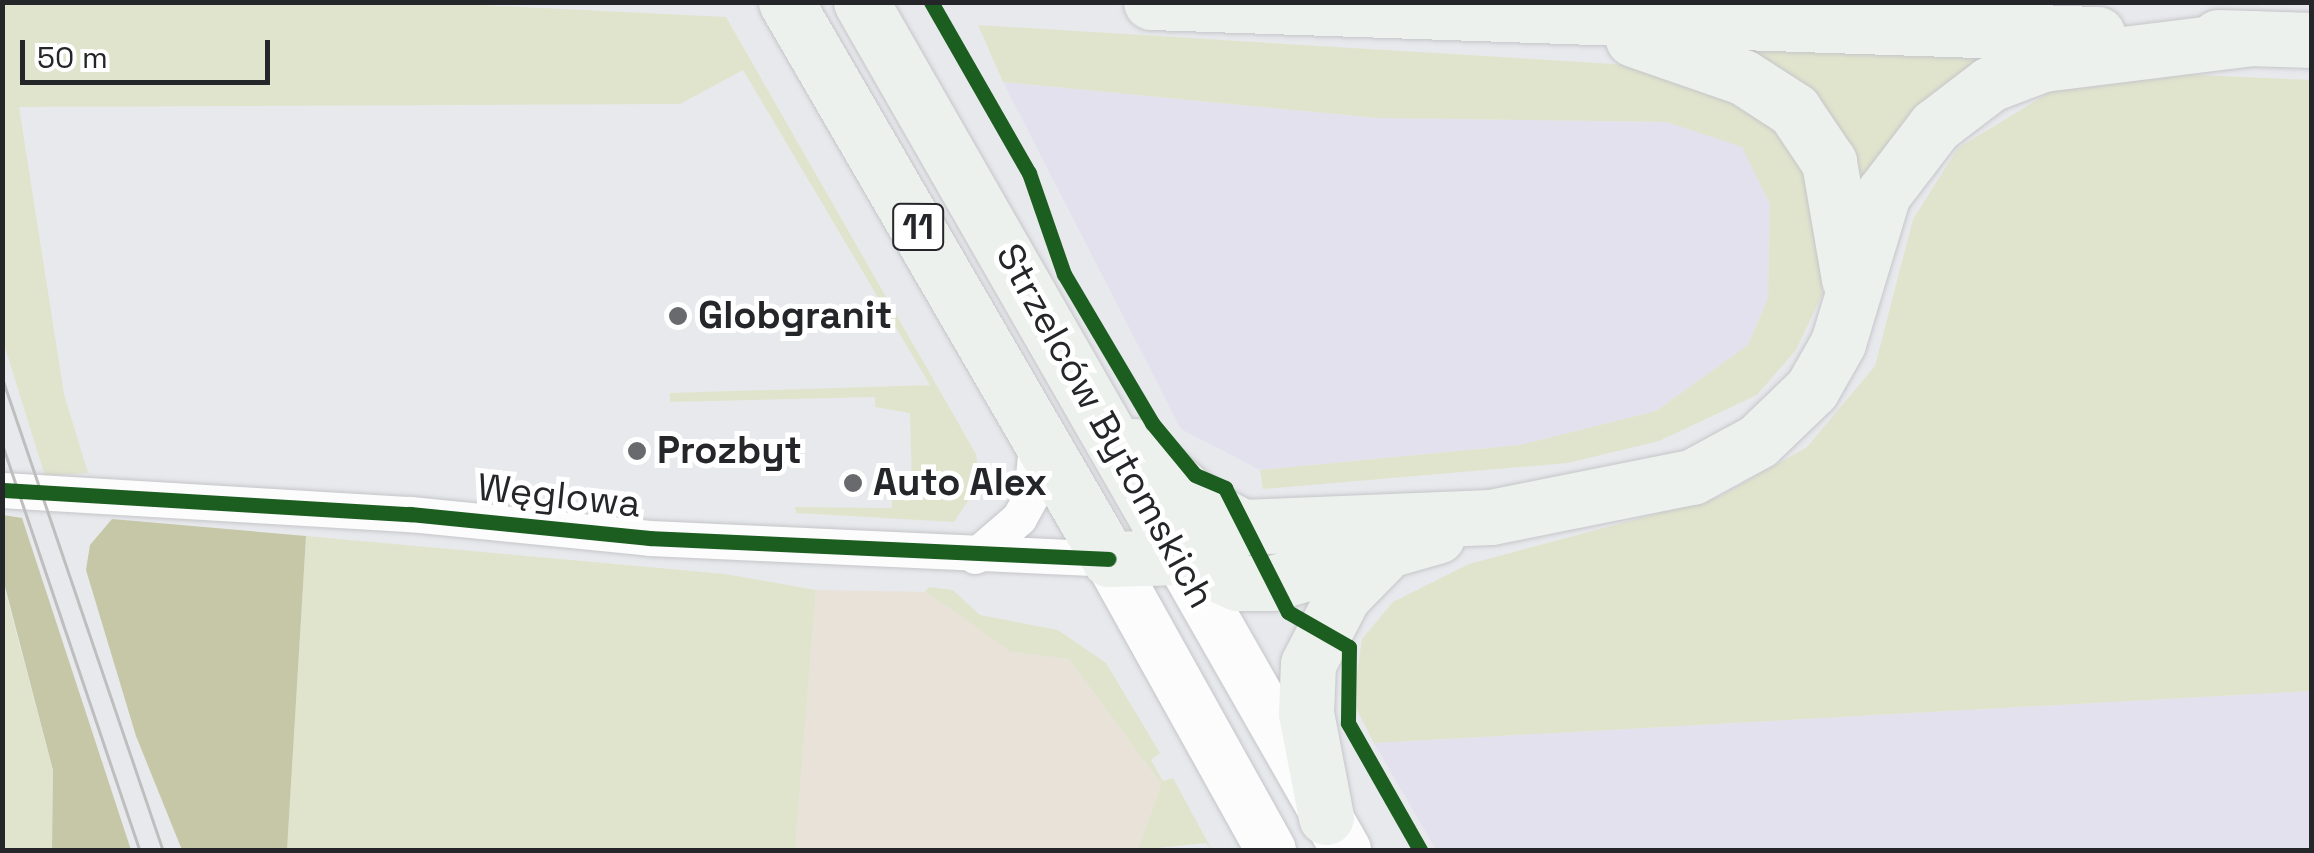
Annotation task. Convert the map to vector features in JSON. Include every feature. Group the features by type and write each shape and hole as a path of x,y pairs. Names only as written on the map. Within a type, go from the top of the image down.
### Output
{"main road":[{"name":"Strzelców Bytomskich","path":"786,2 1037,430 1272,850"},
{"name":"Strzelców Bytomskich","path":"861,2 1103,417 1336,834"},
{"path":"1151,2 1548,18 2312,40"},
{"path":"1746,24 1847,2"},
{"path":"1548,18 1679,51 1794,110 1829,162 1850,292"},
{"path":"1109,559 1179,558 1237,582 1272,583 1382,556 1492,517 1692,476 1758,442 1824,370 1883,194 1935,126 1990,84 2043,64 2252,38"},
{"path":"1103,417 1206,508 1244,527"},
{"path":"1179,558 1244,527 1492,517"},
{"path":"1336,834 1306,713 1308,664 1343,596 1382,556"}],"street":[{"path":"975,556 1020,518 1031,496 1037,430"},
{"name":"Węglowa","path":"2,490 975,556 1109,559"}],"shaded area":[{"path":"1003,82 1377,118 1667,122 1742,146 1770,204 1768,298 1748,345 1656,411 1520,445 1260,470 1181,429"},
{"path":"816,590 935,592 1011,652 1069,659 1161,784 1138,850 795,850"},
{"path":"2311,691 2311,850 1436,850 1374,743"}],"green space":[{"path":"2,3 441,3 726,17 976,454 980,483 954,522 796,513 795,507 892,508 892,494 912,493 910,413 875,407 875,397 670,402 670,393 930,385 743,70 680,104 19,107 64,394 88,473 45,476 3,341"},
{"path":"978,25 1696,69 1773,108 1811,161 1827,233 1823,293 1796,350 1757,395 1659,441 1568,463 1263,489 1260,470 1520,445 1656,411 1748,345 1768,298 1770,204 1742,147 1667,122 1377,118 1003,82"},
{"path":"1729,38 2023,45 1860,208"},
{"path":"2155,73 2311,80 2311,691 1374,743 1357,710 1357,673 1362,639 1393,602 1469,564 1719,497 1807,447 1875,366 1913,219 1958,148 2073,78"},
{"path":"3,515 22,518 131,850 52,850 53,770 3,579"},
{"path":"112,519 306,536 287,850 182,850 136,736 86,570 90,545"},
{"path":"306,536 725,574 816,590 795,850 287,850"},
{"path":"2,579 53,770 52,850 3,850"},
{"path":"929,587 953,590 980,615 1058,630 1106,663 1160,753 1151,760 1163,781 1173,778 1212,850 1206,843 1138,850 1161,784 1069,659 1011,652 925,591"}],"tram line":[{"path":"2,377 163,850"},
{"path":"2,443 140,850"}],"cycle path":[{"path":"931,2 1029,173 1064,274 1152,423 1195,475 1225,488 1288,612 1349,647 1348,723 1420,850"},
{"path":"2,490 410,514 650,538 1109,559"}],"place":[{"name":"Globgranit","path":"678,316"},
{"name":"Prozbyt","path":"637,451"},
{"name":"Auto Alex","path":"853,483"}]}
